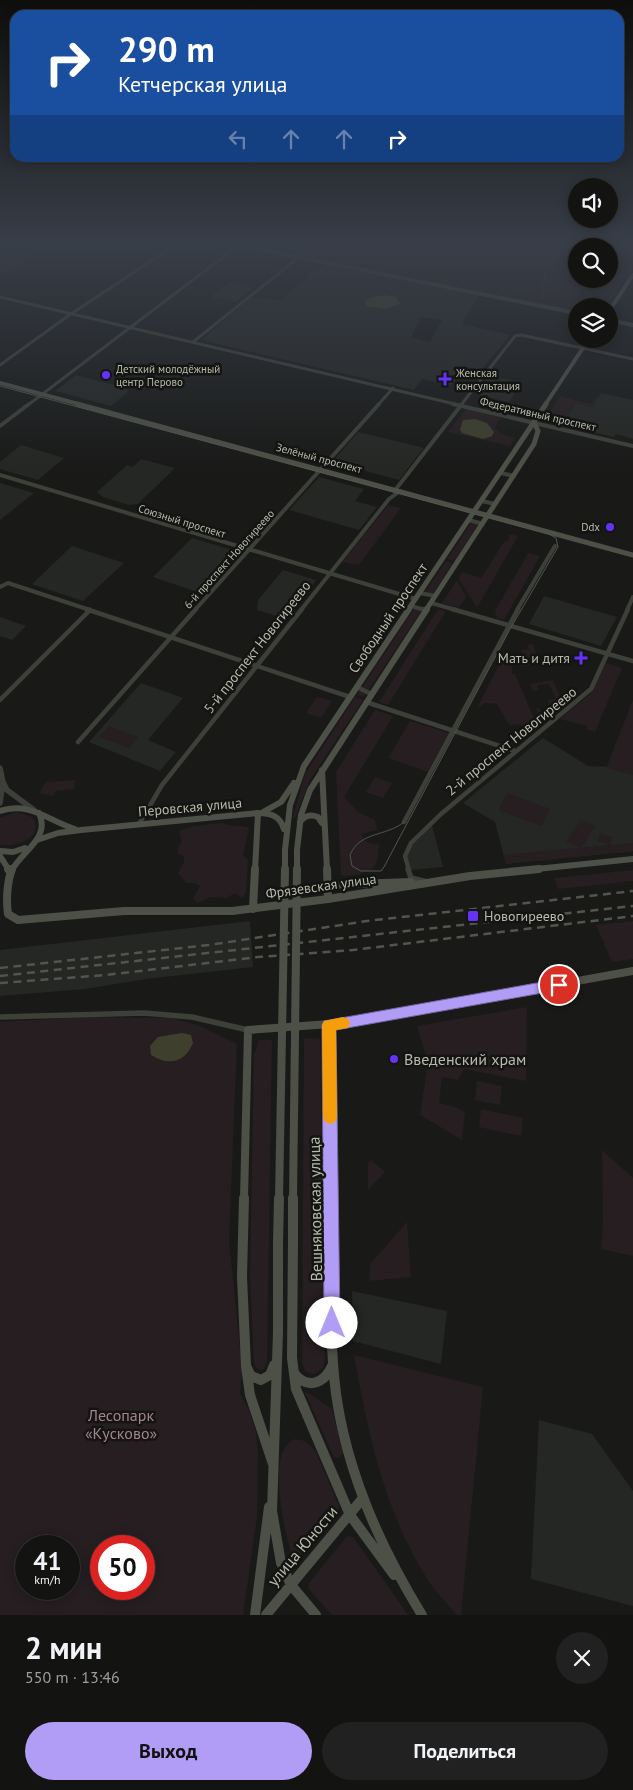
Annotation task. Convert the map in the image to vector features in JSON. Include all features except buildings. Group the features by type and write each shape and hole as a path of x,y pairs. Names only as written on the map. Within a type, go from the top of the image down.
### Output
{"main road":[{"name":"Свободный проспект","path":"285,838 293,794 304,766 583,348"},
{"name":"Зелёный проспект","path":"0,382 490,512 633,553"},
{"name":"Свободный проспект","path":"405,1589 365,1538 350,1515 298,1396 292,1366 298,824 306,798 322,769 536,441 538,431 534,422"},
{"path":"253,909 258,813 269,810 281,802 304,766"},
{"path":"322,769 323,826 328,899"},
{"path":"0,811 16,807 36,812 69,828 80,830"},
{"path":"0,856 10,872 17,860 34,842 44,826 36,812"},
{"name":"Перовская улица","path":"0,851 13,852 58,833 258,813 272,814 280,818 285,838"},
{"path":"298,824 303,818 310,815 318,817 323,826"},
{"path":"255,1615 273,1464 278,1332 285,838"},
{"name":"Фрязевская улица","path":"10,872 7,908 12,917 27,920 124,911 205,912 253,909 470,876 633,859"},
{"path":"326,885 372,882 426,882"},
{"path":"273,1464 250,1395 246,1366 242,1277 248,1030 329,1025 633,971"},
{"name":"Вешняковская улица","path":"329,1025 333,1371 349,1452 363,1498 388,1556 405,1589 422,1615"},
{"path":"246,1366 251,1376 256,1379 266,1379 270,1375 274,1368 278,1332"},
{"path":"292,1366 299,1380 310,1384 322,1382 333,1371"},
{"path":"271,1487 277,1549 281,1564 291,1585 316,1615"},
{"name":"улица Юности","path":"266,1615 363,1498"}],"street":[{"path":"0,365 67,317"},
{"name":"Федеративный проспект","path":"87,317 633,446"},
{"path":"0,426 143,317"},
{"path":"193,342 224,317"},
{"path":"618,322 633,325"},
{"name":"5-й проспект Новогиреево","path":"139,824 162,785 257,667 330,572 399,488 515,336 521,335 568,345"},
{"path":"583,348 633,359"},
{"name":"6-й проспект Новогиреево","path":"78,742 250,551 393,388"},
{"path":"501,473 514,476"},
{"name":"Союзный проспект","path":"0,475 416,599"},
{"path":"482,501 495,504"},
{"path":"469,520 483,524"},
{"path":"404,822 508,626 555,546"},
{"path":"0,587 8,582 350,697"},
{"path":"420,593 435,596"},
{"name":"2-й проспект Новогиреево","path":"426,882 411,878 405,859 407,848 441,814 515,751 589,692 633,597"},
{"path":"431,603 633,661"},
{"path":"411,606 420,607 426,611"},
{"path":"0,700 90,610"},
{"path":"357,687 371,694"},
{"path":"366,702 515,751"},
{"path":"0,768 7,790 36,812"},
{"path":"0,803 3,782"},
{"path":"0,1017 89,1013 168,1015 193,1017 248,1030"}],"shaded area":[{"path":"228,317 421,317 411,337 430,342 442,320 424,317 466,317 462,324 510,335 481,370 467,367 450,386 422,379 414,390 201,340"},
{"path":"76,375 126,388 128,392 111,406 55,391"},
{"path":"487,378 498,381 501,378 522,383 509,402 480,395 481,387"},
{"path":"601,393 633,400 633,439 616,434 614,437 562,425 576,403 593,407"},
{"path":"475,419 487,423 494,432 492,436 483,439 462,433 460,430 463,420"},
{"path":"358,432 424,448 399,480 332,462"},
{"path":"21,445 64,458 38,480 0,469 0,462"},
{"path":"141,459 175,468 138,504 129,505 103,497 97,492 127,465 133,467"},
{"path":"319,477 364,489 355,501 377,507 359,530 289,510"},
{"path":"0,483 34,493 0,520"},
{"path":"192,538 239,552 200,593 153,577"},
{"path":"72,546 124,563 83,601 32,584"},
{"path":"283,570 316,580 286,619 257,610 258,600"},
{"path":"544,596 617,617 601,646 529,624"},
{"path":"0,617 26,626 12,640 0,636"},
{"path":"141,683 183,698 148,740 176,752 160,771 89,742"},
{"path":"543,738 588,766 613,767 633,773 633,851 506,864 495,822 463,803"},
{"path":"432,825 443,867 411,870 407,855 408,849"},
{"path":"250,921 253,967 146,979 85,989 0,996 0,950"},
{"path":"182,1033 191,1035 193,1043 190,1050 181,1058 175,1061 164,1061 151,1055 150,1046 158,1037"},
{"path":"352,1291 447,1311 441,1364 353,1341"},
{"path":"539,1420 592,1434 633,1491 633,1606 531,1579"}],"green space":[{"path":"560,396 591,404 598,397 593,407 576,403 562,425 546,421 545,419"},
{"path":"466,409 501,417 495,427 501,434 515,438 510,446 448,432"},
{"path":"388,505 401,508 359,565 342,562"},
{"path":"472,521 479,523 455,561 447,559"},
{"path":"509,534 518,536 477,608 458,578 462,572 481,578 504,542 509,540"},
{"path":"528,553 540,556 504,620 497,618 495,611"},
{"path":"446,561 453,563 432,595 424,593"},
{"path":"457,580 466,597 459,608 442,603"},
{"path":"415,607 422,610 364,697 357,695"},
{"path":"438,609 446,611 388,705 379,702"},
{"path":"533,644 536,653 533,664 517,666 514,665 508,661 508,658 512,658 515,665 526,664 521,650 529,649 527,645"},
{"path":"501,661 512,667 512,674 515,674 537,725 529,730 520,724 509,725 497,704 485,703 478,706"},
{"path":"606,663 622,668 595,732 586,729 587,726 560,719 591,693"},
{"path":"553,680 562,708 550,718 541,720 536,709 539,708 543,716 554,714 548,700 556,699 549,684 537,685 539,690 533,691 530,684"},
{"path":"317,697 332,701 321,718 306,713"},
{"path":"355,697 363,700 310,780 295,818 293,818 305,774"},
{"path":"633,700 633,775 606,768"},
{"path":"375,710 393,716 344,797 358,812 375,820 377,830 361,834 366,842 379,845 377,858 373,868 365,872 345,876 341,875 336,772"},
{"path":"410,721 449,733 428,772 388,758"},
{"path":"109,726 138,737 129,748 99,737"},
{"path":"375,777 392,783 383,798 366,792"},
{"path":"75,780 74,789 56,791 53,796 39,793 46,782"},
{"path":"507,793 550,809 542,826 498,810"},
{"path":"16,812 32,817 35,824 33,835 16,844 0,844 0,818"},
{"path":"581,820 595,826 581,848 566,841"},
{"path":"223,823 249,828 243,855 248,860 246,893 242,898 235,893 226,898 211,897 197,903 193,898 200,886 194,883 186,883 178,873 184,862 184,856 178,853 178,847 182,842 179,831 192,826"},
{"path":"600,833 612,837 610,845 633,843 633,850 506,864 504,855 609,845 598,841"},
{"path":"633,870 633,881 558,889 554,878"},
{"path":"633,921 633,959 612,962 596,925"},
{"path":"527,1007 526,1081 464,1069 458,1080 442,1077 439,1103 465,1112 462,1140 420,1115 428,1062 417,1026"},
{"name":"Лесопарк «Кусково»","path":"82,1017 171,1018 198,1025 237,1044 229,1240 242,1369 240,1394 249,1410 256,1432 258,1454 257,1517 243,1615 0,1615 0,1022"},
{"path":"320,1038 325,1359 323,1368 314,1374 305,1371 302,1362 304,1039"},
{"path":"259,1040 272,1040 267,1361 262,1370 256,1368 254,1360 250,1276 254,1054"},
{"path":"477,1081 502,1086 500,1105 475,1100"},
{"path":"481,1109 523,1118 521,1136 479,1127"},
{"path":"602,1150 633,1178 633,1256 601,1249 603,1221"},
{"path":"371,1160 385,1172 368,1190 368,1163"},
{"path":"407,1222 411,1277 369,1281 370,1264"},
{"path":"354,1355 483,1387 461,1615 457,1615 433,1587 414,1557 401,1530 380,1473 365,1414"},
{"path":"307,1392 332,1409 343,1453 339,1458 334,1457 305,1393"},
{"path":"295,1439 305,1441 315,1450 339,1506 338,1512 296,1561 293,1560 282,1514 279,1476 281,1460 286,1447"},
{"path":"347,1536 353,1537 408,1615 332,1615 308,1588 309,1583"}],"tram line":[{"path":"0,386 549,534 556,538 558,547 510,629 384,867 381,871 361,871 352,866 350,855 354,847 367,838 397,827 404,822"}],"railway":[{"path":"0,968 209,945 367,921 633,891"},
{"path":"0,976 633,906"},
{"path":"0,983 106,975 258,957 353,950 633,916"}],"slow traffic":[{"path":"330,1117 329,1025 343,1023"}],"place":[{"name":"Детский молодёжный центр Перово","path":"106,375"},
{"name":"Женская консультация","path":"445,379"},
{"name":"Ddx","path":"610,527"},
{"name":"Мать и дитя","path":"581,658"},
{"name":"Новогиреево","path":"473,916"},
{"name":"Введенский храм","path":"394,1059"}],"route":[{"path":"332,1323 329,1025 559,985"}]}
